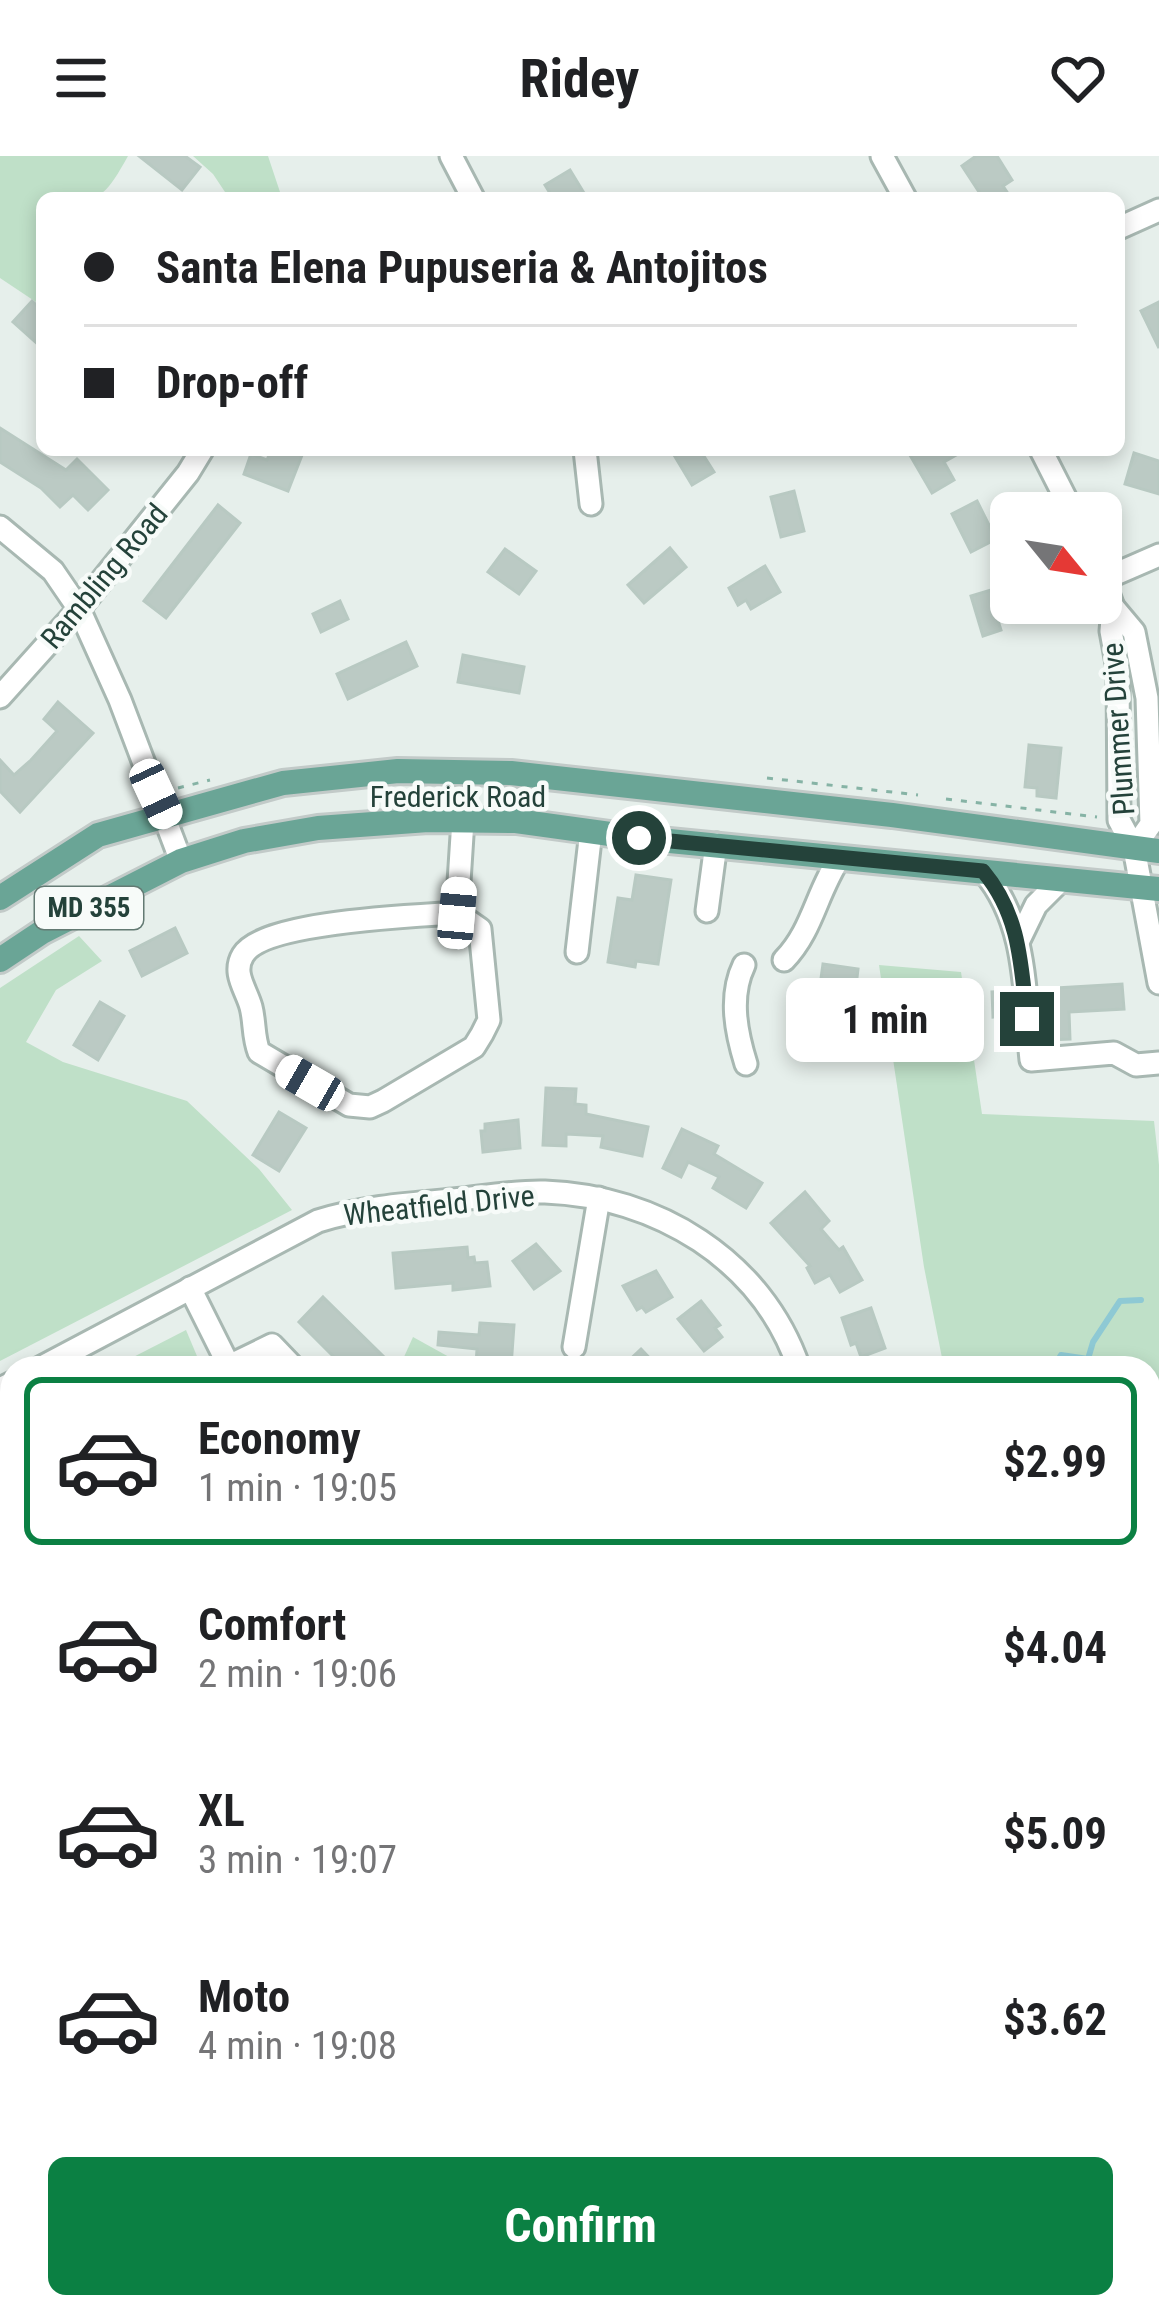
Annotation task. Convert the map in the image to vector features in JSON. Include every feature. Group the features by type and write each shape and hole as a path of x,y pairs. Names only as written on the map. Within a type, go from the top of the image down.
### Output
{"main road":[{"name":"Frederick Road","path":"0,898 98,835 283,783 355,773 511,773 892,815 1146,850"},
{"name":"Frederick Road","path":"0,960 42,932 181,861 244,842 318,828 516,821 1150,888"}],"street":[{"path":"451,156 470,192"},
{"path":"882,156 902,192"},
{"path":"1125,225 1159,210"},
{"name":"Rambling Road","path":"0,698 79,609 197,456"},
{"path":"586,456 591,504"},
{"path":"1044,456 1062,492"},
{"path":"0,526 53,571 79,609 181,861"},
{"path":"1122,569 1159,555"},
{"name":"Plummer Drive","path":"1122,618 1134,632 1147,698 1151,824 1146,850 1159,983"},
{"path":"457,913 463,820"},
{"path":"577,952 591,831"},
{"path":"707,911 716,844"},
{"path":"784,960 807,931 815,899 840,856"},
{"path":"983,871 999,889 1018,940 1030,1060 1114,1053 1136,1065 1159,1063"},
{"path":"1018,940 1036,904 1062,879"},
{"path":"457,913 480,929 489,1020 474,1047 370,1107 349,1105 259,1052 251,1007 238,976 240,958 250,945 273,935 329,924 457,913"},
{"path":"744,965 734,997 746,1064"},
{"name":"Wheatfield Drive","path":"62,1356 318,1221 356,1209 542,1192 599,1198 664,1218 729,1262 769,1306 793,1356"},
{"path":"574,1347 599,1198"},
{"path":"190,1288 224,1356"},
{"path":"250,1356 272,1345 283,1356"}],"path":[{"path":"0,2259 0,2268"}],"green space":[{"path":"0,156 128,156 103,192 36,192 36,302 0,278"},
{"path":"193,156 268,156 280,192 225,192"},
{"path":"79,936 102,961 56,990 26,1042 63,1062 187,1101 259,1169 292,1210 10,1356 0,1356 0,988"},
{"path":"879,965 961,972 982,1114 1154,1121 1159,1165 1159,1356 942,1356"},
{"path":"186,1330 197,1356 135,1356"},
{"path":"413,1337 447,1356 404,1356"}],"building":[{"path":"139,156 185,156 200,167 182,190"},
{"path":"976,156 997,156 1012,180 1003,186 1007,192 979,192 962,166"},
{"path":"570,170 583,192 549,192 545,185"},
{"path":"32,301 36,305 36,343 13,322"},
{"path":"1159,302 1159,348 1141,311"},
{"path":"0,428 36,451 36,456 66,470 77,459 108,490 88,510 73,495 60,507 41,488 0,462"},
{"path":"1134,453 1159,461 1159,494 1125,484"},
{"path":"250,456 267,460 269,456 302,456 288,491 244,474"},
{"path":"675,456 704,456 714,472 692,485"},
{"path":"910,456 954,456 944,462 954,480 932,493"},
{"path":"794,491 804,531 781,537 771,497"},
{"path":"977,501 990,527 990,542 971,552 952,514"},
{"path":"218,505 240,523 166,618 144,601"},
{"path":"670,548 686,567 644,603 628,585"},
{"path":"505,549 536,571 519,594 488,572"},
{"path":"765,566 780,592 751,609 746,600 738,605 729,588"},
{"path":"990,590 990,624 999,624 1001,630 983,636 971,596"},
{"path":"340,601 348,619 321,632 313,614"},
{"path":"406,642 417,666 348,699 337,674"},
{"path":"463,655 524,667 519,693 458,682"},
{"path":"58,702 93,733 20,812 0,791 0,760 14,775 31,760 57,731 44,719"},
{"path":"1029,745 1061,748 1056,798 1037,796 1037,788 1025,787"},
{"path":"636,875 671,880 658,964 636,961 635,967 608,962 618,898 632,900"},
{"path":"175,928 187,953 142,976 130,951"},
{"path":"823,964 858,969 854,1003 863,1004 860,1022 853,1020 852,1026 815,1022"},
{"path":"1122,984 1124,1009 1069,1012 1070,1039 1048,1040 1040,989"},
{"path":"1010,991 1012,1015 993,1017 992,992"},
{"path":"100,1002 124,1016 98,1060 74,1045"},
{"path":"546,1088 576,1089 575,1104 586,1105 586,1114 648,1127 642,1156 601,1147 603,1136 566,1134 566,1146 543,1145"},
{"path":"279,1112 306,1128 279,1171 253,1155"},
{"path":"518,1120 520,1148 483,1152 485,1124"},
{"path":"682,1129 718,1146 714,1154 762,1183 746,1208 713,1188 719,1177 688,1162 681,1177 663,1168"},
{"path":"805,1192 829,1221 821,1229 839,1250 843,1247 862,1280 840,1292 830,1275 815,1283 810,1266 771,1223"},
{"path":"536,1244 560,1271 534,1289 513,1261"},
{"path":"467,1247 468,1258 487,1262 490,1286 453,1290 453,1283 396,1288 393,1253"},
{"path":"656,1271 672,1297 646,1312 642,1307 637,1310 623,1286"},
{"path":"323,1297 383,1356 333,1356 299,1322"},
{"path":"701,1301 720,1325 715,1328 722,1337 704,1351 678,1319"},
{"path":"871,1308 885,1348 861,1356 856,1343 851,1345 842,1318"},
{"path":"480,1323 514,1325 512,1356 477,1356 477,1349 438,1345 439,1332 479,1335"}],"waterway":[{"path":"1089,1356 1120,1301 1141,1300"},
{"path":"1060,1356 1068,1356"}],"route":[{"path":"639,838 983,871 999,889 1013,918 1027,1019"}]}
